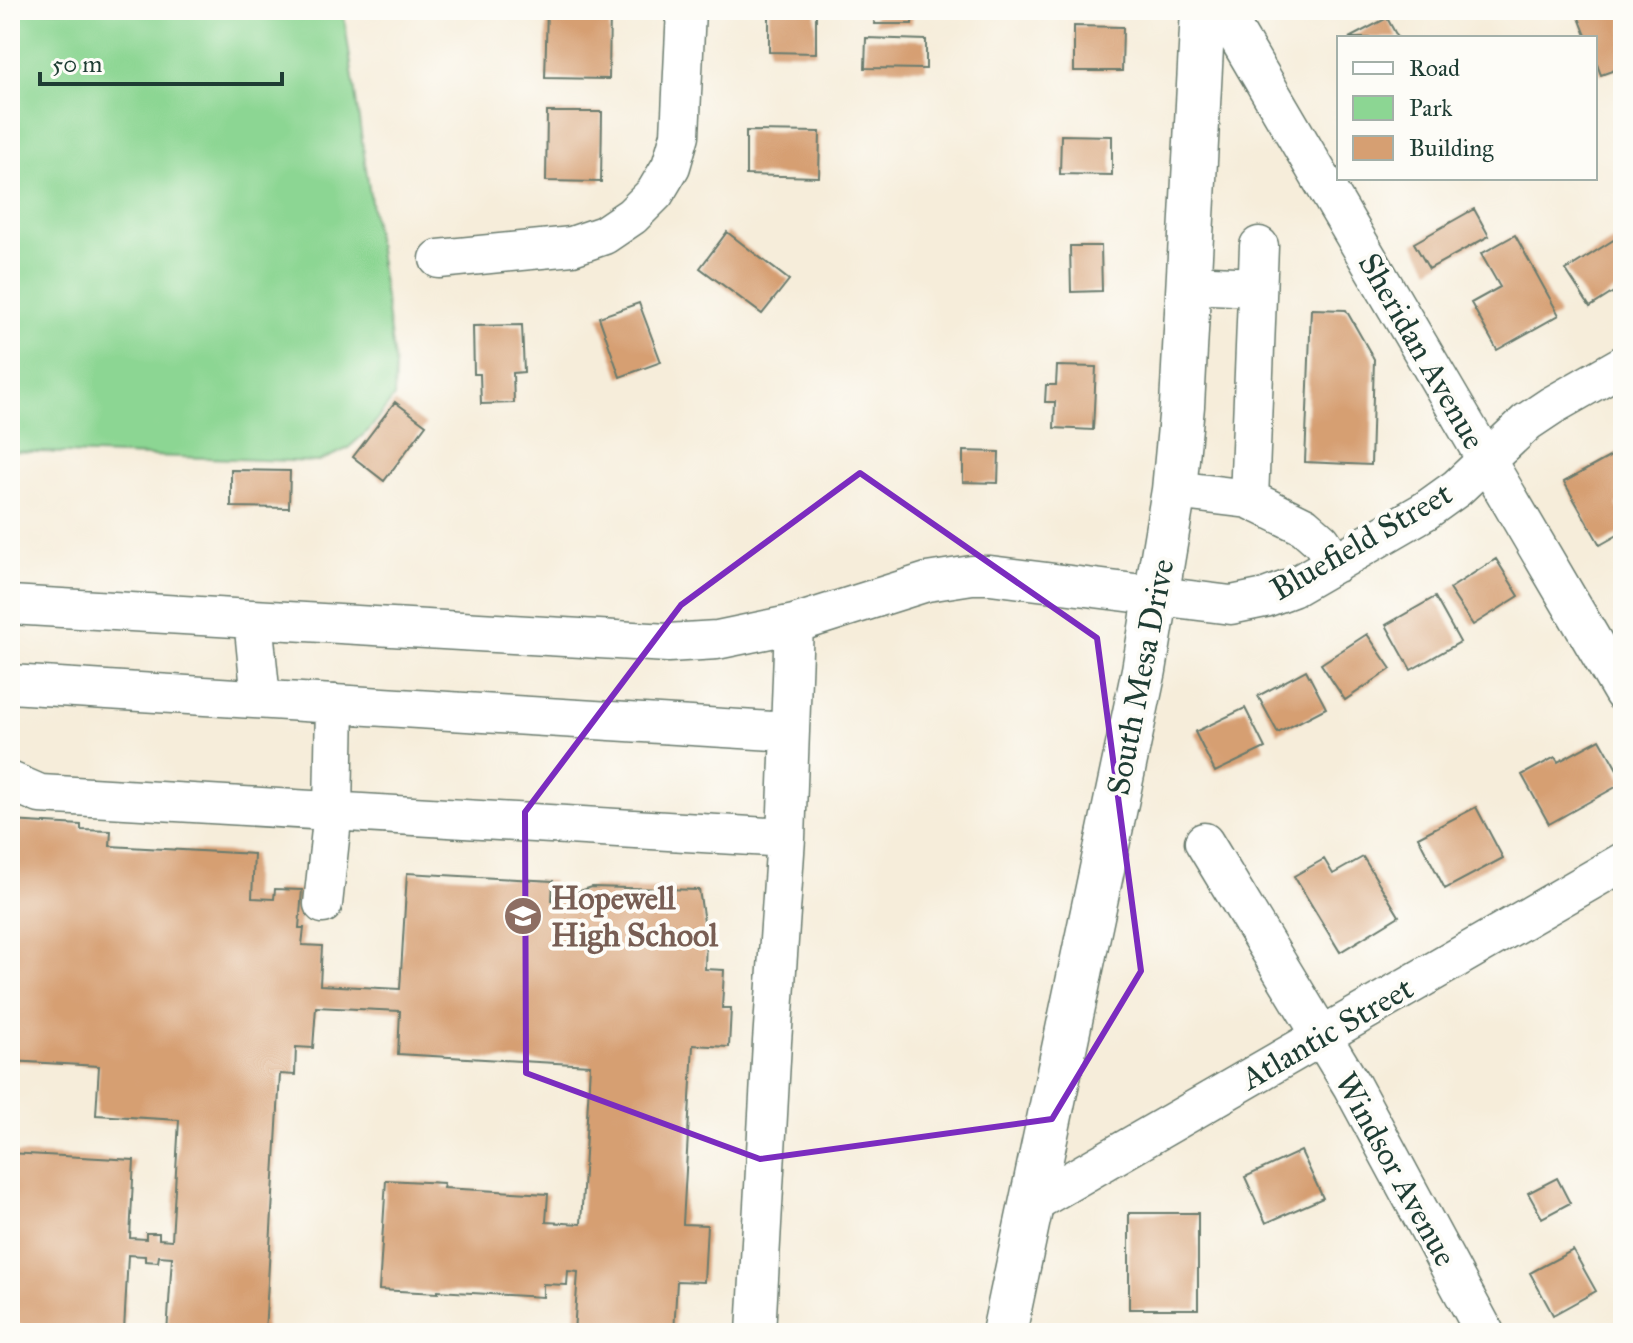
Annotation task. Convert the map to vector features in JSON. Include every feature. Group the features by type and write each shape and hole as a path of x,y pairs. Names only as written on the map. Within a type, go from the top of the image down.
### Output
{"main road":[{"name":"South Mesa Drive","path":"1004,1333 1144,670 1174,490 1182,406 1203,10"}],"street":[{"path":"439,259 572,246 604,235 632,216 655,193 671,166 680,135 686,10"},
{"name":"Sheridan Avenue","path":"1222,10 1623,693"},
{"path":"1249,499 1259,246"},
{"path":"1189,284 1257,287"},
{"name":"Bluefield Street","path":"10,605 668,643 717,640 794,624 927,582 972,575 1231,605 1292,588 1425,511 1457,488 1527,422 1623,365"},
{"path":"1174,490 1249,499 1304,526 1321,541 1336,563"},
{"path":"253,619 261,699"},
{"path":"756,1333 786,838 794,624"},
{"path":"10,684 790,732"},
{"path":"323,904 333,811 335,704"},
{"path":"10,781 40,794 786,838"},
{"name":"Windsor Avenue","path":"1204,842 1352,1086 1485,1333"},
{"name":"Atlantic Street","path":"1031,1204 1623,862"}],"highlighted area":[{"path":"860,473 1097,638 1141,971 1052,1119 760,1159 526,1073 525,812 681,605"}],"green space":[{"path":"10,10 343,10 395,367 394,397 370,429 347,449 318,462 10,451"}],"building":[{"path":"547,10 610,10 609,79 545,78"},
{"path":"769,10 816,10 816,53 769,52"},
{"path":"875,10 913,10 912,24 874,24"},
{"path":"1576,10 1623,10 1623,67 1601,75 1597,64 1597,36 1586,36"},
{"path":"1387,18 1397,36 1353,36"},
{"path":"1074,26 1123,27 1122,71 1074,71"},
{"path":"866,38 926,40 926,69 865,68"},
{"path":"547,112 602,112 601,182 546,181"},
{"path":"746,131 820,132 819,177 746,175"},
{"path":"1061,135 1112,136 1112,175 1060,174"},
{"path":"1474,209 1489,236 1429,269 1414,243"},
{"path":"727,232 789,280 762,314 700,268"},
{"path":"1623,234 1623,286 1590,307 1566,270"},
{"path":"1515,235 1559,315 1497,350 1471,303 1500,287 1481,254"},
{"path":"1070,246 1101,246 1102,291 1071,292"},
{"path":"639,303 661,362 620,377 599,317"},
{"path":"1311,309 1346,310 1374,359 1371,465 1305,462"},
{"path":"522,325 524,372 513,373 514,403 481,404 480,374 474,374 473,326"},
{"path":"1057,366 1096,367 1093,430 1054,428 1055,402 1045,402 1046,385 1056,385"},
{"path":"395,402 426,425 384,481 353,457"},
{"path":"1622,450 1623,502 1617,505 1623,516 1623,532 1600,545 1564,482"},
{"path":"963,451 999,452 998,483 963,482"},
{"path":"231,470 290,471 289,508 231,507"},
{"path":"1496,559 1519,596 1473,625 1449,589"},
{"path":"1435,597 1460,642 1411,670 1386,625"},
{"path":"1367,634 1391,669 1345,700 1321,664"},
{"path":"1306,670 1326,708 1278,733 1258,696"},
{"path":"1245,708 1265,748 1215,772 1195,732"},
{"path":"1600,739 1623,783 1549,824 1522,775 1555,757 1558,762"},
{"path":"1476,807 1503,858 1445,889 1418,837"},
{"path":"10,821 81,825 81,830 111,831 110,846 254,854 252,898 274,899 275,889 302,890 299,928 304,928 302,945 322,946 320,985 400,989 407,873 553,881 552,900 592,887 699,890 706,934 705,969 724,970 722,1008 731,1008 729,1047 693,1045 683,1224 707,1225 704,1282 677,1281 674,1333 574,1333 578,1272 568,1271 567,1285 543,1284 543,1297 379,1290 386,1180 444,1183 443,1188 548,1194 546,1222 581,1224 590,1065 398,1054 400,1011 316,1007 313,1048 296,1047 295,1075 280,1074 265,1333 167,1333 172,1257 159,1256 158,1262 145,1261 145,1256 128,1255 124,1331 10,1325 10,1153 134,1160 130,1238 146,1239 146,1233 159,1233 159,1239 172,1240 179,1120 96,1115 99,1066 10,1061"},
{"path":"1363,857 1399,916 1340,952 1294,876 1324,859 1333,874"},
{"path":"1301,1151 1323,1198 1266,1223 1245,1177"},
{"path":"1557,1178 1570,1203 1542,1218 1528,1193"},
{"path":"1129,1213 1198,1213 1198,1309 1129,1309"},
{"path":"1573,1250 1596,1291 1553,1315 1530,1273"}],"place":[{"name":"Hopewell High School","path":"523,916"}]}
